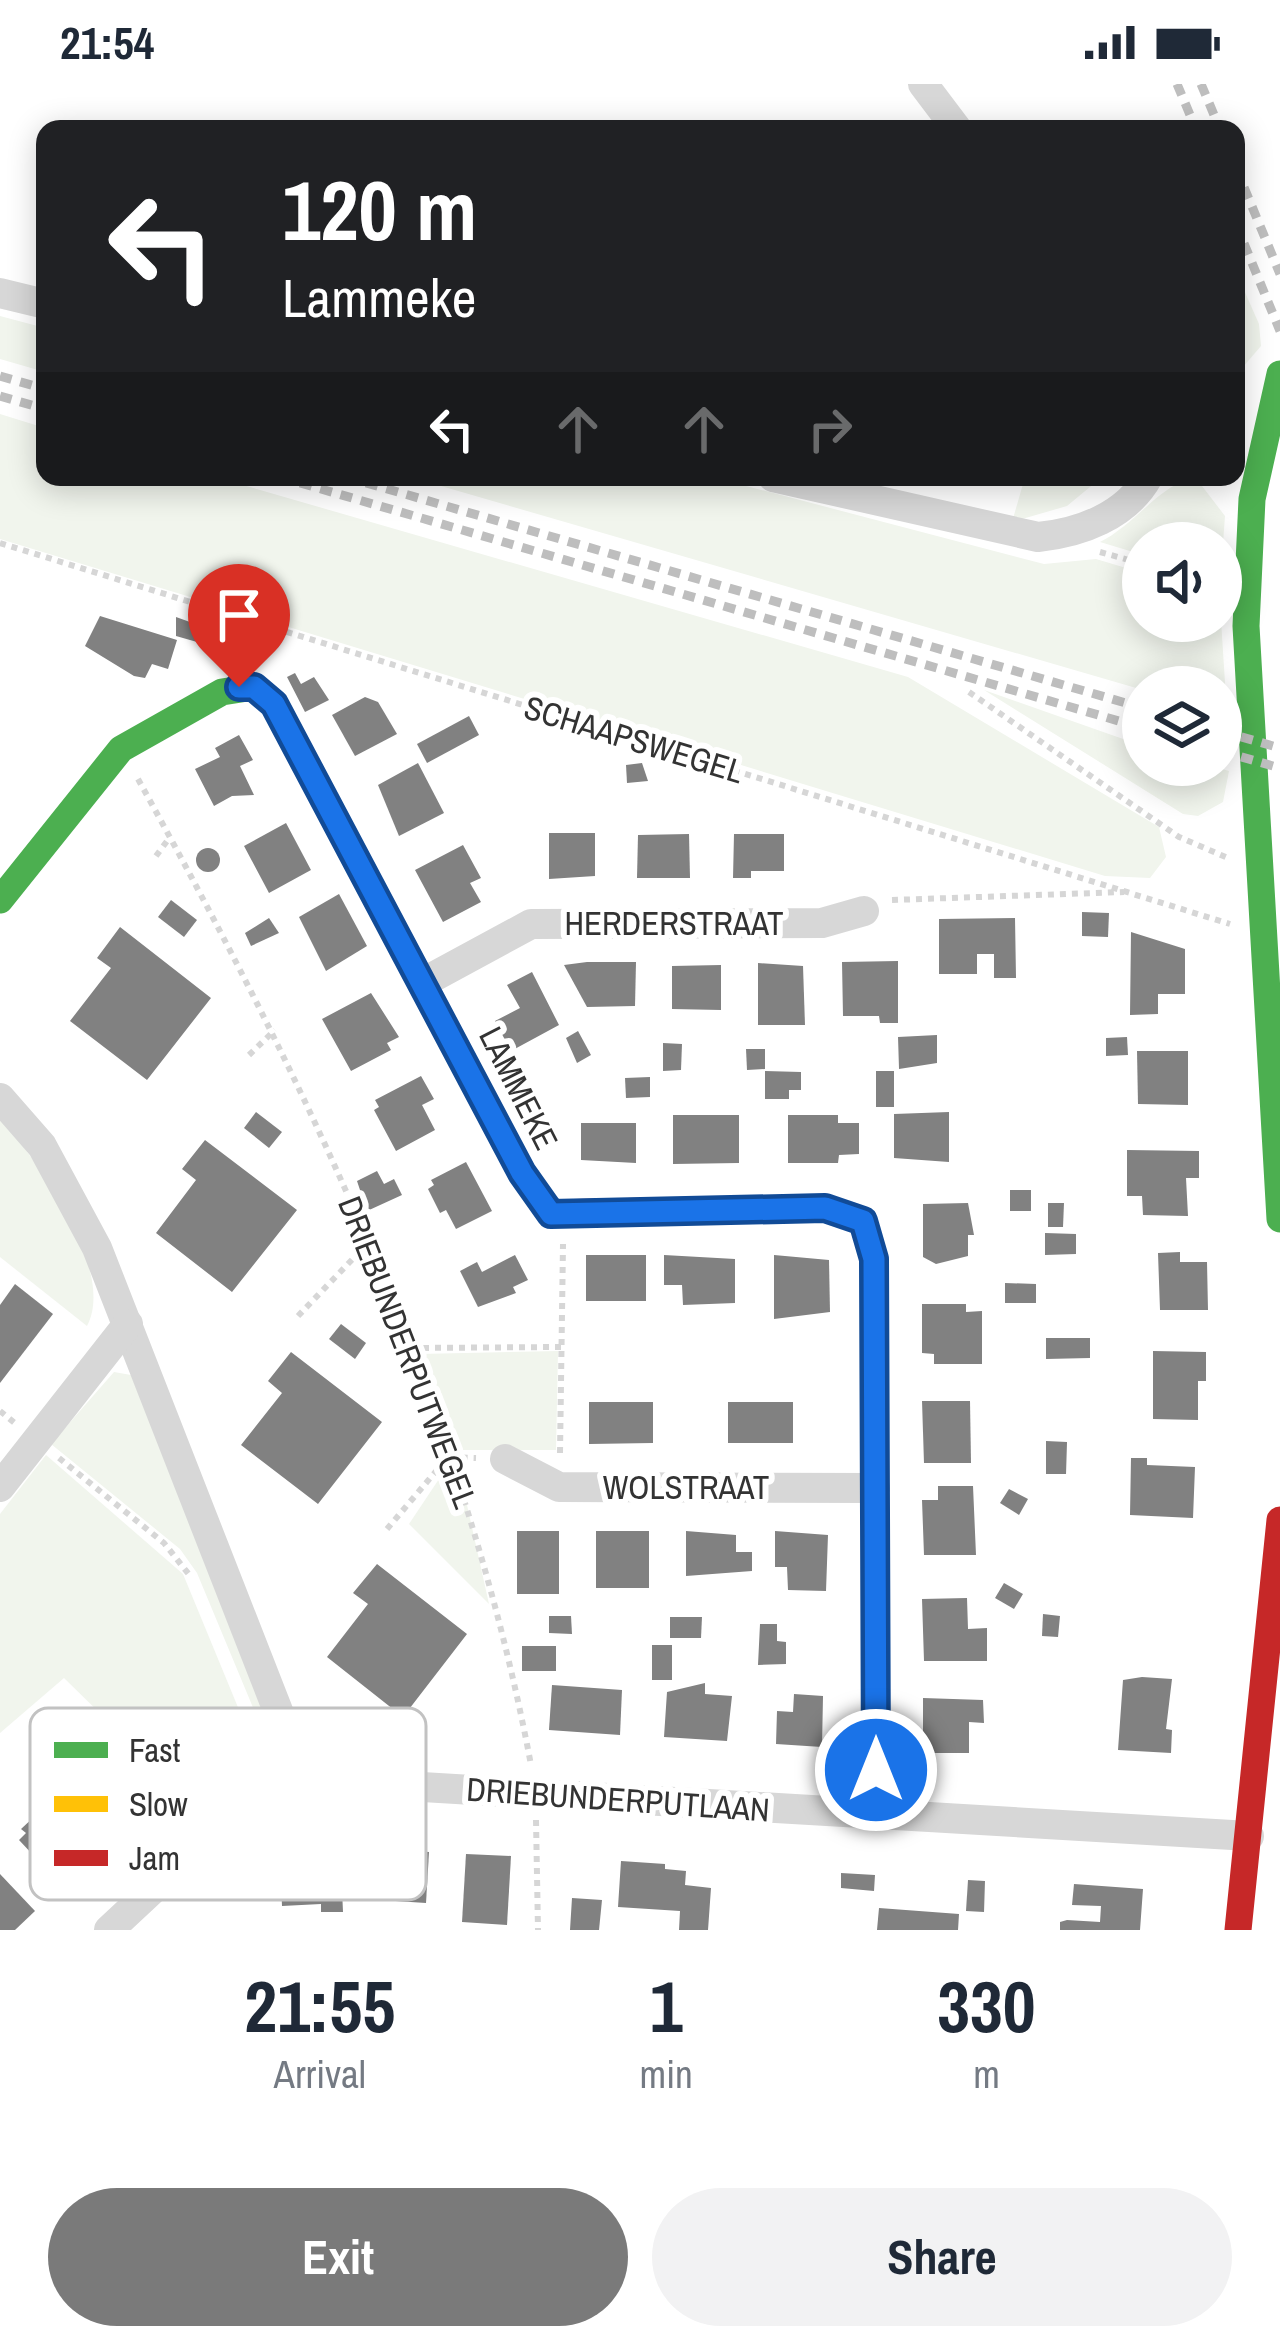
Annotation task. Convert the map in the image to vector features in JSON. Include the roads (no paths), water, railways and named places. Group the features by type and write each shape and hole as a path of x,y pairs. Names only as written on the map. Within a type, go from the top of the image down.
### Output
{"street":[{"path":"923,84 950,120"},
{"path":"0,293 36,302"},
{"path":"1280,374 1247,448 1243,590 1268,935 1280,1219"},
{"path":"813,486 1038,537 1072,533 1110,515 1139,486"},
{"name":"LAMMEKE","path":"0,900 121,748 222,692 254,687 266,694 522,1173 551,1214 825,1208 863,1221 874,1259 874,1487"},
{"name":"HERDERSTRAAT","path":"424,982 531,924 822,923 864,911"},
{"path":"0,1097 43,1146 71,1192 128,1324 277,1708"},
{"path":"0,1487 128,1324"},
{"name":"WOLSTRAAT","path":"505,1460 560,1487 874,1487"},
{"path":"874,1487 876,1817"},
{"path":"1238,1930 1280,1520"},
{"name":"DRIEBUNDERPUTLAAN","path":"426,1787 876,1817 1249,1835"},
{"path":"109,1930 141,1900"}],"railway":[{"path":"1177,84 1192,120"},
{"path":"1201,84 1216,120"},
{"path":"1245,190 1280,274"},
{"path":"1245,246 1280,331"},
{"path":"0,376 36,386"},
{"path":"0,396 36,406"},
{"path":"311,486 1122,722"},
{"path":"377,486 1122,702"},
{"path":"1242,737 1280,748"},
{"path":"1242,757 1280,768"}]}
